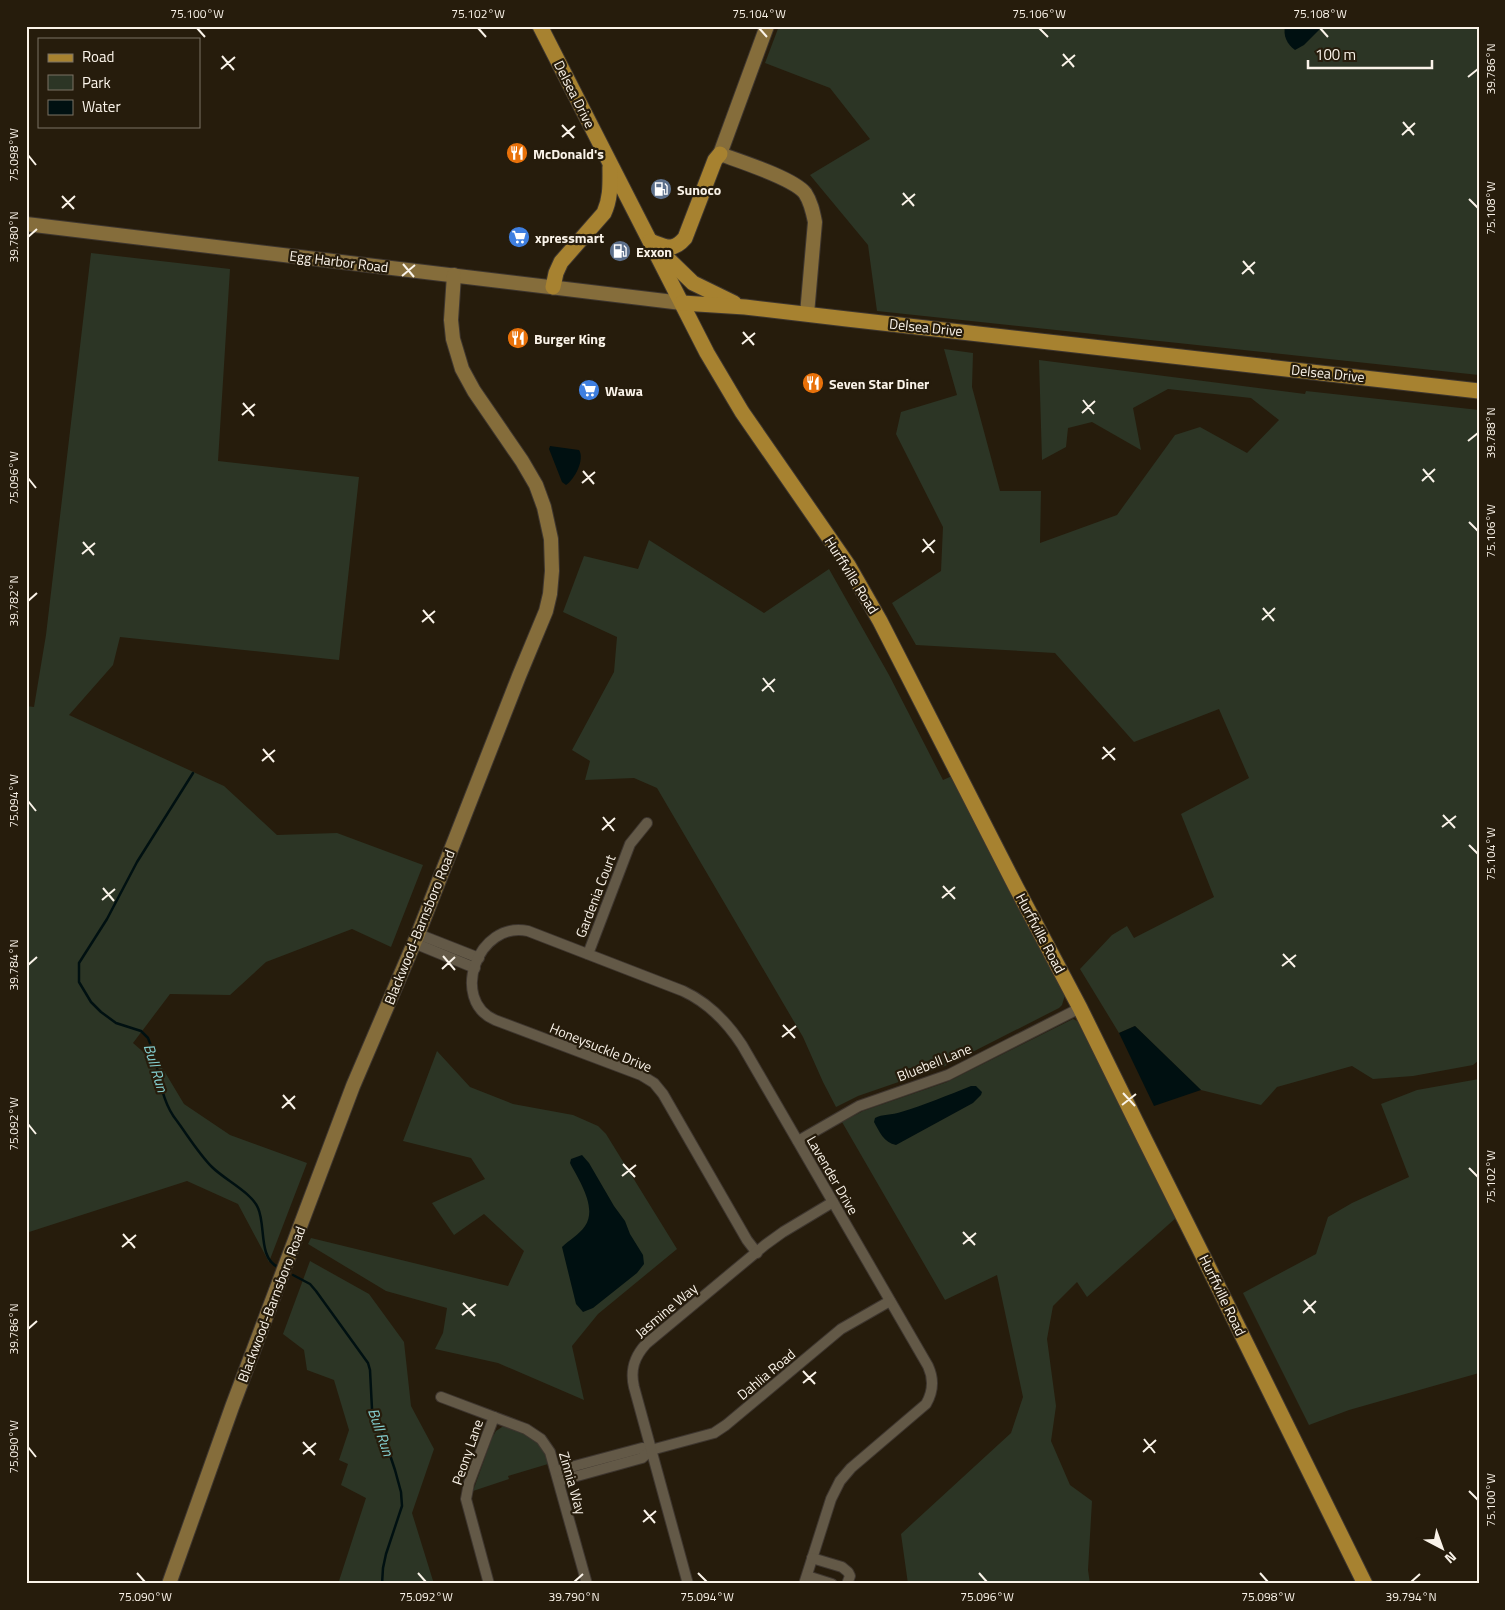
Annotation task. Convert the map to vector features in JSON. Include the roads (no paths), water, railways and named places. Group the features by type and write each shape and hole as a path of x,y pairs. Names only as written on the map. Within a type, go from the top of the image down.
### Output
{"main road":[{"name":"Delsea Drive","path":"540,26 682,303 745,307 1479,391"},
{"path":"650,242 672,247 678,246 685,238 720,154 767,26"},
{"path":"720,154 788,181 804,192 812,208 815,222 807,314"},
{"path":"553,288 560,262 604,213 610,193 610,163"},
{"name":"Egg Harbor Road","path":"26,224 682,303"},
{"path":"650,242 693,283 745,307"},
{"name":"Blackwood-Barnsboro Road","path":"169,1584 232,1407 350,1095 416,938 518,676 546,611 550,594 552,571 551,539 544,507 536,485 462,370 451,320 454,275"},
{"name":"Hurffville Road","path":"682,303 707,353 738,406 848,565 880,620 1016,888 1080,1008 1365,1584"}],"street":[{"name":"Gardenia Court","path":"588,954 630,844 646,823"},
{"name":"Lavender Drive","path":"475,968 490,940 501,933 512,930 528,931 683,991 701,1001 715,1012 727,1024 742,1045 930,1369 931,1395 923,1408 851,1468 840,1481 831,1499 806,1580"},
{"path":"416,938 479,958"},
{"path":"416,938 475,968"},
{"name":"Honeysuckle Drive","path":"475,968 472,977 472,992 479,1007 487,1016 641,1075 656,1086 756,1253"},
{"name":"Bluebell Lane","path":"798,1140 859,1106 945,1076 1080,1008"},
{"name":"Jasmine Way","path":"688,1584 632,1374 633,1364 638,1354 651,1340 756,1253 783,1232 833,1202"},
{"name":"Dahlia Road","path":"557,1476 642,1448 651,1450 718,1430 841,1329 890,1301"},
{"name":"Zinnia Way","path":"441,1397 526,1429 538,1436 548,1448 587,1584"},
{"name":"Peony Lane","path":"488,1584 466,1500 469,1483 494,1417"},
{"path":"812,1558 846,1569 850,1576 847,1584"},
{"path":"806,1580 832,1584"}],"water":[{"path":"1285,26 1323,26 1304,45 1295,50 1286,40"},
{"path":"550,446 579,450 581,454 578,469 566,485 562,482 549,449"},
{"path":"1135,1026 1201,1090 1154,1106 1119,1033"},
{"path":"971,1086 976,1086 982,1092 973,1103 896,1145 885,1139 874,1122 875,1118 910,1109"},
{"path":"582,1155 625,1221 630,1234 643,1255 644,1264 637,1273 593,1308 583,1312 576,1304 562,1247 583,1229 588,1218 588,1202 582,1185 570,1163 571,1159"}],"waterway":[{"name":"Bull Run","path":"193,773 137,862 107,919 79,963 79,982 91,1002 101,1012 116,1023 141,1031 148,1038 166,1102 171,1112 207,1162 255,1202 260,1215 265,1249 272,1263 278,1267"},
{"name":"Bull Run","path":"293,1275 310,1284 316,1291 368,1363 372,1409 395,1470 401,1492 402,1506 386,1554 382,1584"}],"place":[{"name":"McDonald's","path":"517,153"},
{"name":"Sunoco","path":"661,189"},
{"name":"xpressmart","path":"519,237"},
{"name":"Exxon","path":"620,251"},
{"name":"Burger King","path":"518,338"},
{"name":"Seven Star Diner","path":"813,383"},
{"name":"Wawa","path":"589,390"}]}
